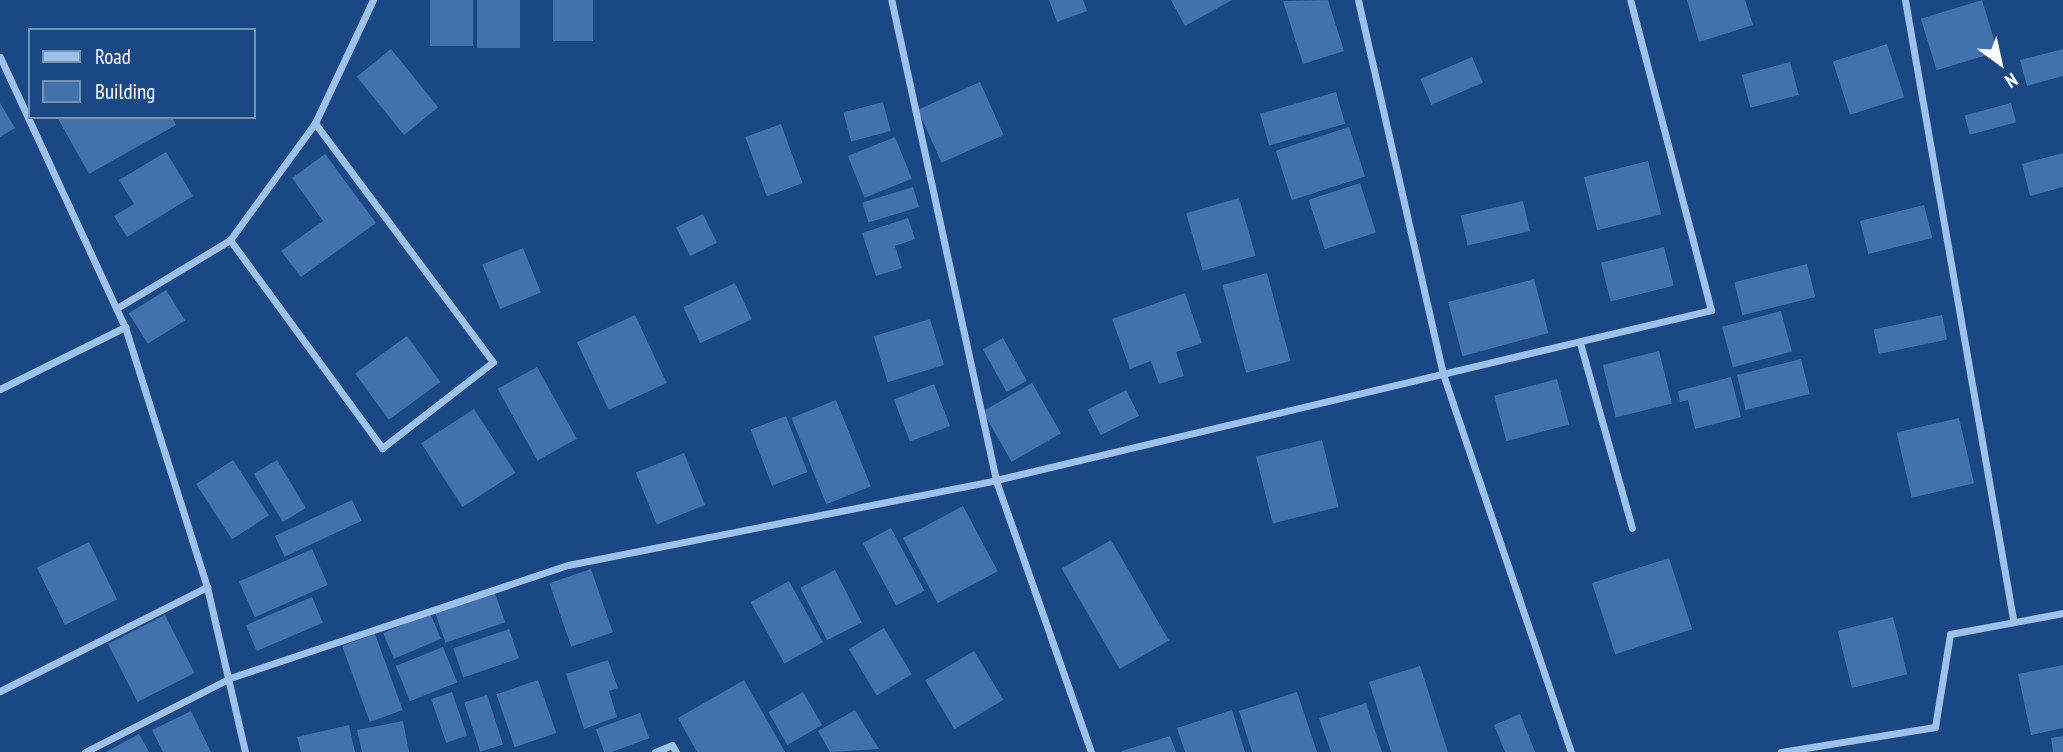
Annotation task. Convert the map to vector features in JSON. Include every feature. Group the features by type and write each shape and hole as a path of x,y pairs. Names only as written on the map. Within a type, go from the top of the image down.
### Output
{"street":[{"path":"117,308 230,240 315,123 373,0"},
{"path":"891,0 996,480 1091,752"},
{"path":"1358,0 1443,374 1571,752"},
{"path":"85,752 230,678 568,565 996,480 1711,310 1630,0"},
{"path":"1905,0 2013,619"},
{"path":"0,57 28,117"},
{"path":"29,119 125,327 207,587 245,752"},
{"path":"230,240 382,448 493,362 315,123"},
{"path":"0,389 125,327"},
{"path":"1580,343 1632,528"},
{"path":"0,691 207,587"},
{"path":"1782,752 1935,727 1950,634 2013,619 2063,613"},
{"path":"655,752 672,745 676,752"}],"building":[{"path":"430,0 473,0 473,46 430,46"},
{"path":"477,0 520,0 520,48 477,48"},
{"path":"553,0 593,0 593,41 553,41"},
{"path":"1049,0 1083,0 1087,11 1057,22"},
{"path":"1171,0 1232,0 1185,26"},
{"path":"1328,0 1344,51 1303,64 1283,1"},
{"path":"1687,0 1745,0 1753,25 1699,42"},
{"path":"1982,0 1998,52 1937,70 1921,19"},
{"path":"1887,44 1904,97 1850,115 1833,62"},
{"path":"391,49 438,107 404,135 357,77"},
{"path":"2063,49 2063,76 2027,86 2020,60"},
{"path":"1472,57 1483,83 1431,105 1420,79"},
{"path":"1790,62 1799,95 1751,108 1742,75"},
{"path":"980,82 1004,135 941,163 918,110"},
{"path":"1336,92 1345,124 1269,145 1260,114"},
{"path":"883,102 891,131 851,142 843,113"},
{"path":"0,103 15,128 0,137"},
{"path":"2011,103 2016,122 1970,135 1965,115"},
{"path":"58,119 173,119 176,125 89,174"},
{"path":"781,124 803,183 767,196 745,137"},
{"path":"1349,127 1365,176 1292,200 1276,151"},
{"path":"895,137 912,179 865,198 848,156"},
{"path":"166,152 193,196 127,237 114,216 134,204 119,180"},
{"path":"2063,153 2063,187 2030,196 2022,164"},
{"path":"325,154 376,223 301,277 281,251 323,221 292,178"},
{"path":"1648,161 1661,214 1597,230 1584,177"},
{"path":"1360,183 1376,232 1325,249 1309,200"},
{"path":"913,187 919,207 868,223 862,202"},
{"path":"1239,198 1256,256 1203,271 1186,213"},
{"path":"1523,201 1530,231 1468,246 1461,215"},
{"path":"1924,205 1932,238 1868,254 1860,221"},
{"path":"703,214 717,243 690,256 676,227"},
{"path":"908,218 915,239 895,246 902,268 876,276 862,233"},
{"path":"1664,247 1674,286 1611,302 1601,263"},
{"path":"523,248 541,293 500,309 482,264"},
{"path":"1807,264 1815,297 1742,315 1734,282"},
{"path":"1267,273 1291,361 1246,373 1223,285"},
{"path":"1534,279 1548,333 1463,356 1448,302"},
{"path":"735,283 752,319 700,343 683,307"},
{"path":"166,290 185,321 148,344 129,313"},
{"path":"1185,293 1202,343 1176,352 1184,376 1159,384 1151,361 1130,369 1112,319"},
{"path":"1781,311 1792,352 1733,367 1722,327"},
{"path":"635,315 667,383 609,410 577,342"},
{"path":"1942,315 1947,339 1879,354 1874,330"},
{"path":"930,319 944,365 888,382 874,336"},
{"path":"407,336 441,382 389,420 355,374"},
{"path":"1003,338 1027,381 1007,392 983,349"},
{"path":"1659,351 1672,403 1616,417 1603,365"},
{"path":"1801,359 1810,394 1746,410 1737,375"},
{"path":"537,367 577,439 537,461 498,389"},
{"path":"1731,377 1741,417 1695,429 1688,400 1680,402 1678,391"},
{"path":"1557,379 1569,424 1506,441 1494,396"},
{"path":"1032,383 1061,433 1012,462 983,412"},
{"path":"934,384 950,426 910,441 894,399"},
{"path":"1126,390 1139,416 1101,435 1088,410"},
{"path":"836,400 871,486 826,504 791,418"},
{"path":"474,409 515,473 463,507 421,443"},
{"path":"786,416 808,472 772,486 751,430"},
{"path":"1959,418 1974,483 1912,498 1897,432"},
{"path":"1322,440 1339,507 1273,523 1256,456"},
{"path":"684,453 705,505 657,524 636,472"},
{"path":"233,460 269,515 232,539 196,484"},
{"path":"277,460 306,508 283,522 254,474"},
{"path":"352,500 362,521 285,557 275,536"},
{"path":"963,506 998,571 938,603 903,538"},
{"path":"891,528 924,591 896,606 863,543"},
{"path":"1111,540 1169,640 1120,669 1062,568"},
{"path":"89,542 117,600 65,625 37,567"},
{"path":"312,549 328,585 255,617 239,582"},
{"path":"1669,558 1692,629 1615,654 1592,583"},
{"path":"591,569 613,632 571,647 549,583"},
{"path":"835,570 862,623 827,640 800,588"},
{"path":"789,581 823,642 784,664 751,602"},
{"path":"494,590 505,622 446,643 434,611"},
{"path":"312,597 323,623 257,651 246,625"},
{"path":"430,613 441,639 394,659 383,633"},
{"path":"165,615 195,673 137,702 108,644"},
{"path":"1893,617 1907,674 1852,688 1838,631"},
{"path":"884,628 912,674 877,695 849,649"},
{"path":"509,629 519,658 463,678 453,648"},
{"path":"375,634 403,710 370,722 342,646"},
{"path":"443,647 457,682 410,701 396,666"},
{"path":"974,651 1003,700 954,729 925,680"},
{"path":"608,660 618,688 609,691 617,717 584,729 566,674"},
{"path":"2063,665 2063,728 2031,735 2018,674"},
{"path":"1420,666 1448,752 1391,752 1369,682"},
{"path":"538,680 556,733 515,747 496,694"},
{"path":"744,680 785,752 697,752 678,718"},
{"path":"452,692 467,735 446,743 431,699"},
{"path":"803,692 822,725 787,745 768,712"},
{"path":"1297,692 1317,752 1252,752 1239,711"},
{"path":"487,695 503,744 480,752 464,702"},
{"path":"1366,703 1382,752 1331,752 1319,718"},
{"path":"855,710 879,749 830,752 818,731"},
{"path":"1232,710 1245,752 1185,752 1177,728"},
{"path":"191,711 211,752 163,752 152,730"},
{"path":"640,713 649,738 612,752 604,752 596,729"},
{"path":"1520,714 1535,752 1505,752 1494,725"},
{"path":"403,721 409,752 362,752 357,730"},
{"path":"349,725 355,752 301,752 297,737"},
{"path":"139,734 149,752 106,752"},
{"path":"1170,736 1176,752 1122,752 1122,751"},
{"path":"2063,736 2063,752 2053,752 2051,738"}]}
